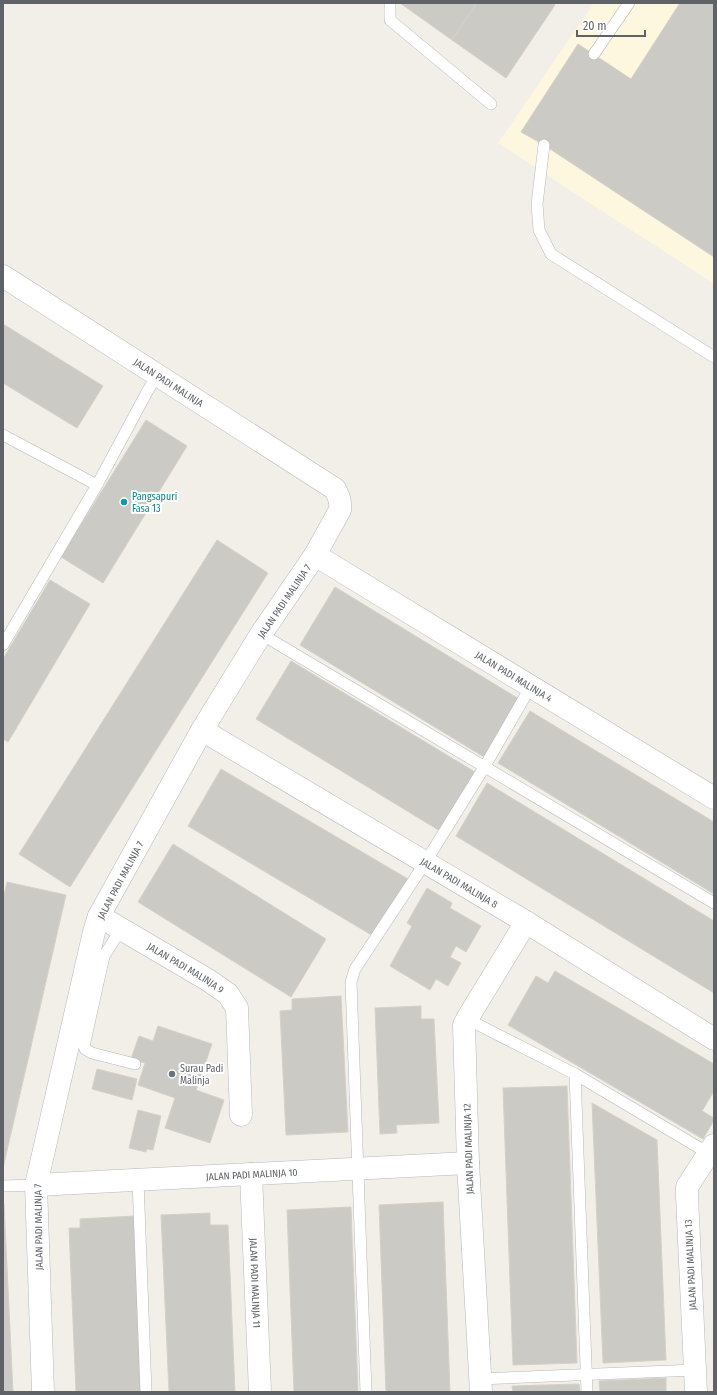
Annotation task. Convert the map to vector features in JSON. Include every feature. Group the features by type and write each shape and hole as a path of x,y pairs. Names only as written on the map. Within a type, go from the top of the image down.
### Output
{"street":[{"name":"JALAN PADI MALINJA","path":"3,276 335,489"},
{"name":"JALAN PADI MALINJA 7","path":"42,1392 36,1185 94,932 99,916 202,730 261,634 315,555 340,510 340,498 335,489"},
{"name":"JALAN PADI MALINJA 4","path":"315,555 714,798"},
{"name":"JALAN PADI MALINJA 8","path":"202,730 526,922 714,1040"},
{"name":"JALAN PADI MALINJA 9","path":"99,916 208,980 228,994 237,1008 241,1115"},
{"name":"JALAN PADI MALINJA 12","path":"480,1385 468,1163 464,1026 467,1018 526,922"},
{"name":"JALAN PADI MALINJA 13","path":"696,1392 687,1187 711,1149"},
{"name":"JALAN PADI MALINJA 10","path":"36,1185 357,1170 468,1163"},
{"name":"JALAN PADI MALINJA 11","path":"251,1174 260,1392"}],"lane":[{"path":"390,3 390,20 491,104"},
{"path":"594,54 629,3"},
{"path":"544,145 537,204 539,230 551,254 714,357"},
{"path":"3,645 97,484 157,375"},
{"path":"3,435 97,484"},
{"path":"261,634 714,903"},
{"path":"366,1392 351,982 355,969 425,862 485,766 531,686"},
{"path":"122,930 104,956 84,1046 85,1049 92,1053 135,1064"},
{"path":"467,1018 575,1074 711,1149"},
{"path":"575,1074 587,1392"},
{"path":"138,1181 146,1392"},
{"path":"3,1186 36,1185"},
{"path":"480,1385 586,1375 695,1370"}],"shaded area":[{"path":"594,3 714,3 714,284 498,143"}],"building":[{"path":"400,3 477,3 452,40"},
{"path":"477,3 552,3 555,5 506,78 452,40"},
{"path":"680,3 714,3 714,257 544,145 521,132 578,44 631,79"},
{"path":"3,324 103,386 77,428 3,383"},
{"name":"Pangsapuri Fasa 13","path":"146,420 187,446 103,583 61,557"},
{"path":"217,540 268,573 70,887 19,854"},
{"path":"50,580 90,604 8,742 3,739 3,659"},
{"path":"335,587 519,699 484,757 300,645"},
{"path":"291,661 475,772 440,831 256,719"},
{"path":"530,711 714,822 714,894 498,763"},
{"path":"221,769 408,879 375,937 188,826"},
{"path":"487,783 714,921 714,993 456,836"},
{"path":"173,844 326,939 291,997 138,902"},
{"path":"7,882 66,895 3,1168 3,900"},
{"path":"427,888 452,903 450,908 481,926 466,952 456,946 450,957 461,963 448,986 436,979 430,990 390,966 412,926 407,923"},
{"path":"555,971 714,1064 714,1091 702,1111 714,1118 714,1120 703,1139 508,1025 536,976 548,983"},
{"path":"341,996 348,1132 286,1135 280,1011 292,1010 292,999"},
{"path":"421,1006 421,1019 434,1019 439,1123 396,1125 397,1133 380,1134 375,1008"},
{"name":"Surau Padi Malinja","path":"158,1026 212,1044 196,1090 224,1100 210,1143 165,1128 175,1098 138,1085 145,1063 131,1059 139,1036 153,1041"},
{"path":"97,1069 137,1079 132,1100 92,1089"},
{"path":"567,1086 577,1363 513,1365 503,1088"},
{"path":"592,1103 657,1140 666,1360 603,1363"},
{"path":"138,1110 161,1116 153,1150 147,1149 146,1152 129,1148"},
{"path":"443,1202 450,1392 386,1392 379,1205"},
{"path":"4,1204 13,1392 3,1392"},
{"path":"351,1207 358,1392 294,1392 287,1210"},
{"path":"210,1213 210,1225 228,1225 235,1392 169,1392 161,1215"},
{"path":"134,1216 142,1392 76,1392 69,1228 80,1228 80,1219"},
{"path":"666,1378 666,1392 600,1392 599,1381"},
{"path":"579,1384 580,1392 513,1392 512,1386"}],"place":[{"name":"Pangsapuri Fasa 13","path":"124,502"},
{"name":"Surau Padi Malinja","path":"172,1074"}]}
